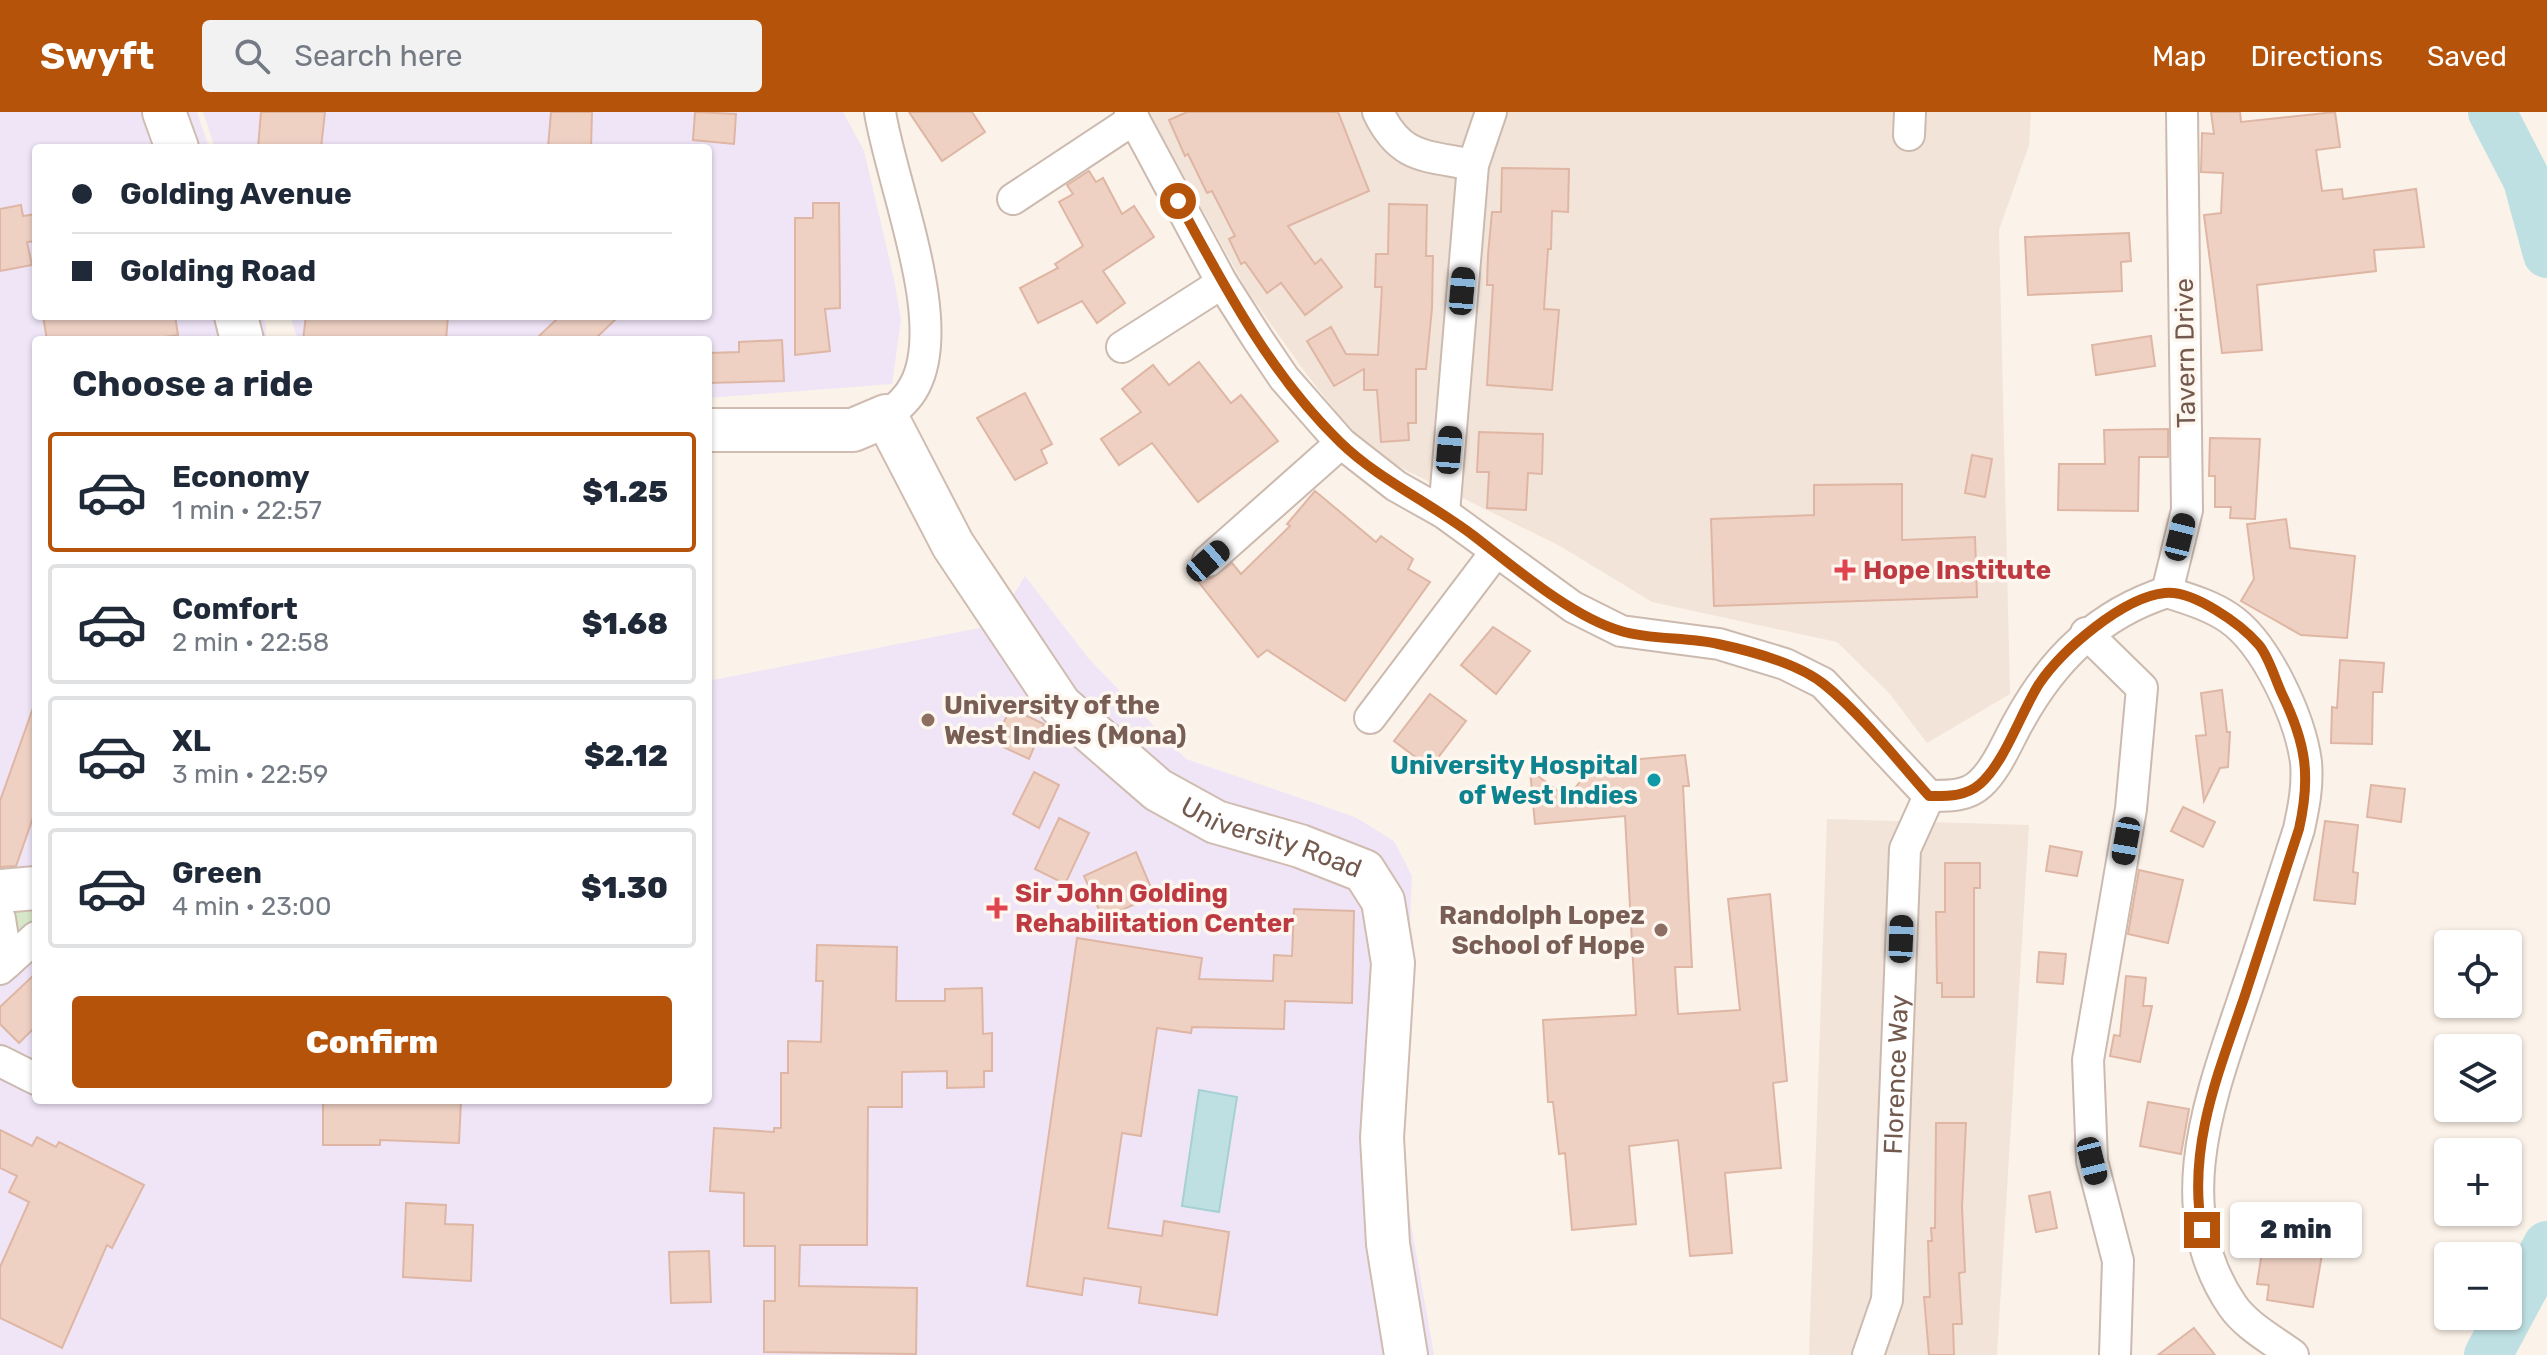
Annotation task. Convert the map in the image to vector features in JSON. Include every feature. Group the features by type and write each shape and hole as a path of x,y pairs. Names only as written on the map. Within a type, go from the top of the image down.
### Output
{"street":[{"path":"164,112 176,144"},
{"path":"712,430 853,430 886,416 905,401 917,382 924,346 922,274 886,151 880,112"},
{"path":"1378,112 1389,135 1410,152 1473,165"},
{"path":"1444,513 1473,165 1491,112"},
{"name":"Tavern Drive","path":"2167,592 2187,510 2182,112"},
{"path":"1013,199 1132,115 1222,283 1284,378 1341,443 1396,486 1444,513 1573,607 1621,631 1719,644 1785,664 1823,683 1929,796 1956,797 1980,784 2041,682 2086,633 2134,603 2167,592 2202,603 2230,618 2261,647 2296,722 2306,760 2307,795 2299,829 2211,1096 2198,1157 2198,1205 2207,1254 2233,1307 2293,1355"},
{"path":"1122,347 1222,283"},
{"name":"University Road","path":"886,416 953,545 1060,705 1158,790 1216,822 1300,846 1364,871 1383,901 1393,963 1382,1138 1388,1244 1406,1355"},
{"path":"1208,561 1341,443"},
{"path":"1370,718 1495,553"},
{"path":"2086,633 2142,688 2131,809 2088,1060 2092,1161 2118,1261 2115,1355"},
{"name":"Florence Way","path":"1868,1355 1876,1341 1887,1300 1905,849 1929,796"},
{"path":"0,891 32,888"},
{"path":"0,919 4,966"},
{"path":"4,966 32,941"},
{"path":"0,1061 32,1078"}],"shaded area":[{"name":"University of the West Indies (Mona)","path":"0,112 197,112 208,144 32,144 32,320 264,320 266,326 266,336 32,336 32,1104 712,1104 712,680 995,625 1025,576 1089,659 1186,759 1355,817 1394,841 1412,876 1400,1126 1404,1184 1434,1355 0,1355"},
{"path":"203,112 843,112 864,151 894,279 901,320 892,384 712,398 712,336 297,336 291,320 712,320 712,144 214,144"},
{"path":"1149,112 2031,112 2029,145 1999,230 2010,694 1927,743 1889,693 1837,642 1652,602 1560,546 1367,451 1307,375 1246,289"},
{"path":"1827,819 2029,825 1997,1355 1809,1355"}],"green space":[{"path":"32,905 32,937 0,969 0,908"}],"water":[{"path":"1199,1090 1237,1097 1219,1212 1182,1206"}],"building":[{"path":"261,112 325,112 321,144 258,144"},
{"path":"551,112 592,112 591,144 548,144"},
{"path":"695,112 736,114 734,144 693,140"},
{"path":"909,112 972,112 985,132 942,161"},
{"path":"1187,112 1338,112 1369,191 1288,226 1315,264 1321,259 1342,287 1305,315 1281,283 1267,293 1245,262 1241,264 1229,239 1235,236 1212,191 1207,193 1188,154 1185,156 1169,120"},
{"path":"2211,112 2240,112 2241,122 2335,112 2340,147 2316,150 2322,191 2342,189 2343,199 2416,189 2424,247 2374,250 2376,271 2257,285 2262,350 2222,353 2204,215 2221,213 2223,173 2201,172 2202,133 2214,134"},
{"path":"1502,168 1569,169 1568,212 1552,211 1551,249 1548,249 1544,309 1559,310 1552,390 1487,385 1493,285 1487,285 1488,255 1492,212 1501,212"},
{"path":"1089,171 1096,182 1103,178 1122,214 1134,206 1154,237 1103,271 1125,303 1097,323 1082,301 1038,323 1020,288 1058,268 1055,264 1083,246 1059,202 1073,194 1067,185"},
{"path":"813,203 839,203 840,308 825,309 830,351 795,355 795,218 813,218"},
{"path":"1389,204 1427,205 1426,256 1433,256 1432,308 1426,369 1416,369 1416,423 1408,423 1409,440 1381,442 1377,390 1364,390 1364,369 1334,386 1307,341 1331,327 1346,354 1378,355 1382,287 1375,287 1376,254 1388,254"},
{"path":"21,205 23,216 32,215 32,241 27,242 32,265 0,271 0,209"},
{"path":"2129,233 2131,261 2121,262 2122,291 2028,295 2025,237"},
{"path":"44,320 176,320 178,335 171,336 46,336"},
{"path":"306,320 448,320 446,336 304,336"},
{"path":"556,320 615,320 598,336 539,336"},
{"path":"2151,336 2155,366 2096,375 2092,345"},
{"path":"782,340 784,381 712,383 712,353 739,352 739,342"},
{"path":"1199,362 1231,403 1241,395 1278,441 1198,502 1152,443 1119,465 1101,439 1141,412 1122,389 1153,365 1169,385"},
{"path":"1025,393 1052,444 1041,450 1047,463 1015,480 977,418"},
{"path":"2168,429 2168,457 2139,457 2138,511 2058,510 2059,464 2105,464 2104,430"},
{"path":"1479,432 1543,434 1542,474 1528,473 1526,510 1487,508 1489,472 1477,472"},
{"path":"2210,438 2260,439 2255,519 2230,518 2231,507 2215,507 2215,476 2209,476"},
{"path":"1972,455 1992,459 1985,497 1965,493"},
{"name":"Hope Institute","path":"1902,484 1902,540 1975,537 1977,597 1714,606 1711,519 1814,515 1814,485"},
{"path":"1315,491 1376,542 1381,536 1413,559 1408,569 1430,582 1345,701 1267,650 1258,657 1197,580 1212,578 1232,563 1241,574 1290,526 1287,524"},
{"path":"2286,519 2290,548 2355,556 2347,638 2301,635 2241,601 2254,579 2247,524"},
{"path":"1493,627 1530,651 1496,694 1461,665"},
{"path":"2340,660 2384,663 2382,692 2373,692 2372,744 2331,743 2332,707 2337,708"},
{"path":"2222,690 2227,732 2230,732 2228,767 2220,768 2204,801 2196,736 2206,735 2201,693"},
{"path":"1430,694 1466,721 1430,768 1394,741"},
{"path":"1010,708 1044,724 1029,759 995,743"},
{"path":"32,711 32,820 16,866 0,867 0,801"},
{"path":"1685,755 1689,786 1683,786 1692,967 1675,967 1678,1014 1740,1010 1728,899 1770,894 1787,1081 1773,1083 1781,1168 1725,1173 1732,1253 1690,1256 1678,1140 1629,1146 1636,1224 1572,1230 1565,1153 1559,1154 1553,1102 1548,1102 1543,1020 1636,1015 1625,816 1535,824 1530,770 1567,798 1595,763"},
{"path":"1034,772 1059,785 1039,828 1013,814"},
{"path":"2371,785 2405,789 2401,822 2367,817"},
{"path":"2183,807 2215,822 2203,847 2171,831"},
{"path":"1059,818 1089,833 1065,884 1035,869"},
{"path":"2325,821 2358,825 2353,872 2358,873 2355,904 2314,900"},
{"path":"2050,846 2082,852 2077,876 2046,871"},
{"path":"1136,852 1154,895 1103,919 1084,876"},
{"path":"1945,863 1980,863 1980,888 1974,888 1974,997 1942,997 1942,983 1937,983 1936,912 1945,912"},
{"path":"2139,870 2183,880 2168,943 2128,934"},
{"path":"1294,909 1354,911 1352,1003 1285,1001 1284,1029 1192,1027 1191,1033 1157,1028 1141,1136 1122,1133 1108,1228 1162,1236 1164,1221 1229,1232 1217,1315 1139,1303 1141,1287 1084,1278 1082,1295 1027,1286 1077,938 1202,958 1199,979 1273,981 1274,955 1292,956"},
{"path":"817,945 897,947 896,1001 945,1001 945,989 982,988 983,1034 992,1033 992,1071 984,1071 984,1087 947,1088 947,1071 902,1072 902,1107 868,1107 867,1245 800,1245 799,1286 917,1288 916,1354 764,1352 764,1301 775,1301 775,1246 744,1246 744,1193 710,1191 714,1128 774,1132 774,1128 781,1128 781,1073 788,1073 788,1041 821,1042 823,981 816,981"},
{"path":"2039,952 2066,954 2063,984 2037,982"},
{"path":"2126,976 2146,978 2143,1006 2152,1006 2140,1062 2110,1056 2114,1035 2120,1036"},
{"path":"32,977 32,1030 19,1043 0,1024 0,1007"},
{"path":"2148,1102 2189,1109 2181,1154 2140,1146"},
{"path":"323,1104 461,1104 459,1143 380,1140 380,1145 323,1145"},
{"path":"1936,1123 1966,1123 1962,1207 1965,1272 1959,1273 1962,1324 1953,1324 1954,1355 1929,1355 1924,1297 1930,1297 1928,1241 1932,1241 1931,1228 1935,1228"},
{"path":"0,1130 32,1146 37,1137 56,1147 59,1142 144,1185 112,1248 107,1245 62,1348 0,1318 0,1267 29,1202 9,1192 17,1176 0,1168"},
{"path":"2050,1192 2057,1228 2036,1232 2029,1196"},
{"path":"406,1203 446,1205 445,1224 473,1225 471,1281 403,1277"},
{"path":"2237,1207 2261,1210 2259,1237 2235,1235"},
{"path":"2263,1245 2322,1254 2313,1307 2267,1300 2269,1285 2257,1284"},
{"path":"709,1251 711,1302 671,1303 669,1252"},
{"path":"2194,1328 2215,1355 2158,1355"}],"waterway":[{"path":"2492,112 2527,180 2547,254"},
{"path":"2488,1355 2547,1245"}],"place":[{"name":"Hope Institute","path":"1845,570"},
{"name":"University of the West Indies (Mona)","path":"928,720"},
{"name":"University Hospital of West Indies","path":"1654,780"},
{"name":"Sir John Golding Rehabilitation Center","path":"997,908"},
{"name":"Randolph Lopez School of Hope","path":"1661,930"}],"route":[{"path":"1178,201 1222,283 1270,358 1341,443 1396,486 1444,513 1573,607 1621,631 1719,644 1785,664 1823,683 1929,796 1956,797 1980,784 2041,682 2086,633 2134,603 2167,592 2202,603 2230,618 2261,647 2296,722 2306,760 2307,795 2299,829 2211,1096 2198,1157 2198,1205 2202,1230"}]}
